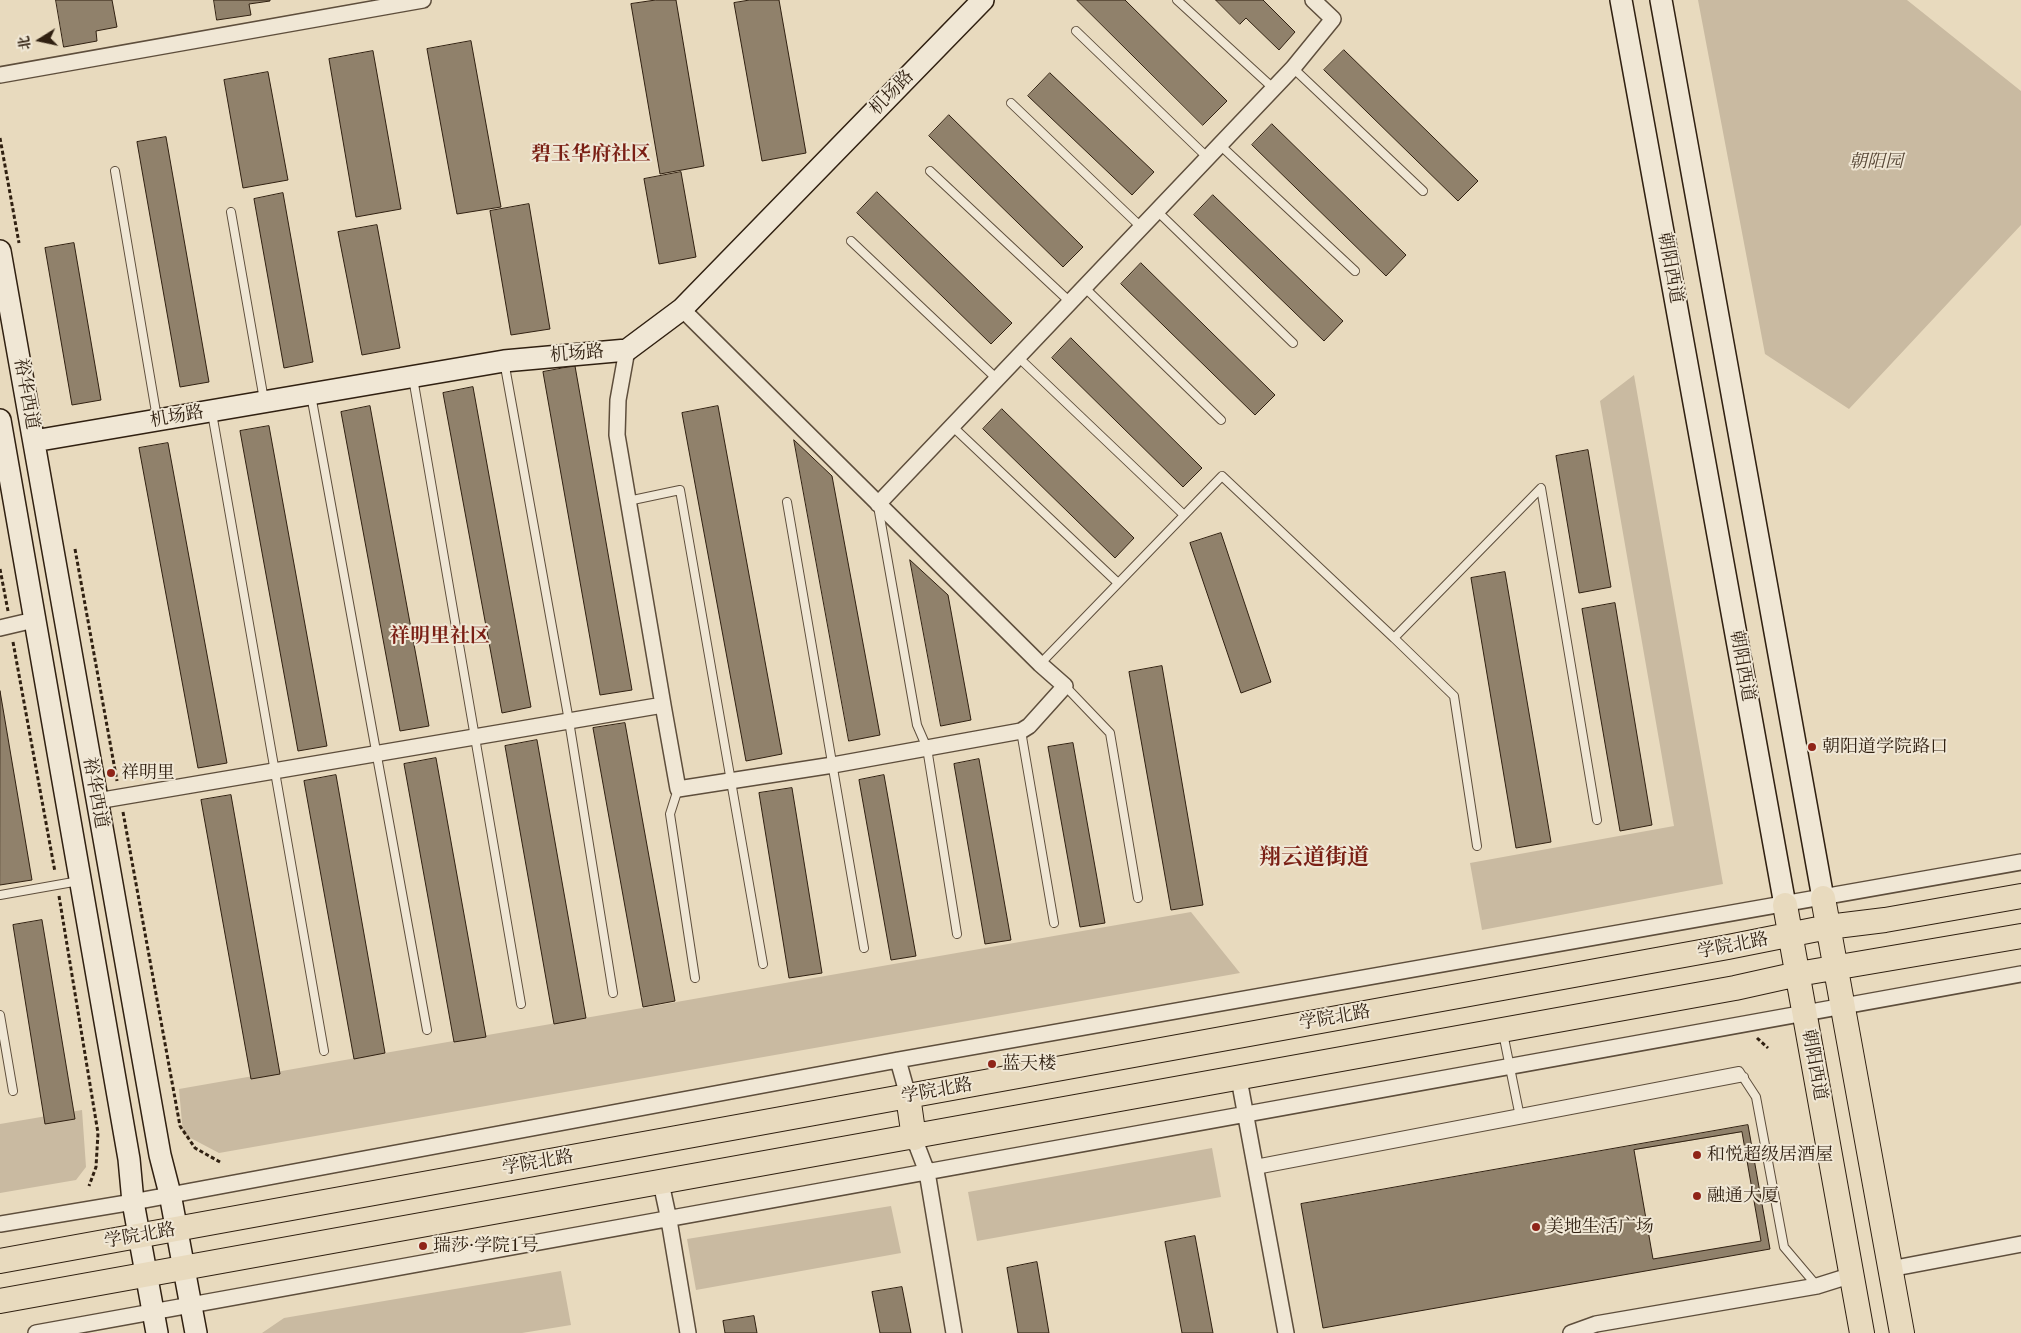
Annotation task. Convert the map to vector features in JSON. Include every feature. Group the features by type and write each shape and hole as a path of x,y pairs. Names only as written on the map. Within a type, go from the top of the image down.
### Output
{"main road":[{"name":"机场路","path":"34,441 504,361 627,350 682,309 983,0"},
{"name":"朝阳西道","path":"1621,0 1862,1333"},
{"path":"1661,0 1902,1333"},
{"name":"裕华西道","path":"10,248 34,441 160,1155 170,1194 196,1333"},
{"name":"裕华西道","path":"0,420 129,1159 133,1202 157,1333"},
{"path":"34,620 64,615"},
{"name":"学院北路","path":"0,1261 1828,927 1885,920 2021,896"},
{"path":"0,1301 914,1138 1726,990 1798,974 2021,936"},
{"path":"908,1096 914,1138"}],"street":[{"path":"0,75 423,0"},
{"path":"878,504 1293,68 1333,19 1313,0"},
{"path":"627,350 618,400 618,435 678,789 833,765 1021,730 1028,726 1065,686 1040,664 682,309"},
{"path":"0,628 34,620"},
{"path":"97,801 663,705"},
{"path":"0,1224 93,1206 133,1202 898,1060 2021,862"},
{"path":"36,1333 670,1220 2021,974"},
{"path":"898,1060 908,1096"},
{"path":"1239,1078 1286,1333"},
{"path":"914,1138 927,1172 954,1333"},
{"path":"661,1183 670,1220 688,1333"},
{"path":"1891,1273 2021,1244"},
{"path":"1891,1273 2021,1253"},
{"path":"1571,1333 1596,1324 1818,1286 1852,1275"}],"lane":[{"path":"1177,0 1273,88"},
{"path":"1076,31 1207,157"},
{"path":"1293,68 1422,191"},
{"path":"1011,103 1141,228"},
{"path":"1220,145 1355,271"},
{"path":"930,170 1070,302"},
{"path":"114,171 157,420"},
{"path":"1157,211 1293,343"},
{"path":"231,212 264,402"},
{"path":"851,241 997,379"},
{"path":"1084,288 1221,420"},
{"path":"1018,357 1184,515"},
{"path":"504,361 569,721 613,992"},
{"path":"413,377 521,1004"},
{"path":"311,394 427,1030"},
{"path":"211,411 324,1051"},
{"path":"952,426 1118,583"},
{"path":"1040,664 1222,476 1454,696 1477,846"},
{"path":"1394,638 1541,488 1597,820"},
{"path":"628,501 680,490 762,964"},
{"path":"787,502 864,948"},
{"path":"878,504 917,725 927,748 957,934"},
{"path":"1065,686 1110,733 1138,898"},
{"path":"1021,730 1054,923"},
{"path":"678,789 670,814 695,978"},
{"path":"0,896 81,881"},
{"path":"0,1015 13,1091"},
{"path":"1502,1031 1520,1116"},
{"path":"1255,1167 1520,1116 1744,1077 1756,1097 1784,1247 1818,1286"}],"path":[{"path":"0,138 10,248"},
{"path":"74,544 180,1126 195,1148 220,1162"}],"green space":[{"name":"朝阳园","path":"1698,0 1907,0 2021,91 2021,225 1849,409 1765,354"},
{"path":"1634,375 1723,884 1482,930 1470,863 1674,826 1600,401"},
{"path":"1191,912 1240,973 219,1153 183,1134 179,1089"},
{"path":"82,1110 86,1167 76,1180 0,1193 0,1124"},
{"path":"1212,1148 1221,1197 977,1241 968,1192"},
{"path":"891,1206 901,1253 696,1290 687,1239"},
{"path":"561,1271 571,1325 522,1333 262,1333 284,1318"}],"building":[{"path":"56,0 112,0 117,27 96,31 97,41 64,47"},
{"path":"214,0 270,1 249,4 251,15 217,20"},
{"path":"656,0 676,0 704,166 660,174 631,4"},
{"path":"750,0 779,0 806,153 762,161 734,3"},
{"path":"1077,0 1125,0 1227,101 1203,125"},
{"path":"1216,0 1263,0 1295,32 1279,50 1246,18 1240,24"},
{"path":"471,41 501,207 457,214 427,49"},
{"path":"1344,50 1478,181 1458,201 1324,70"},
{"path":"373,51 401,209 356,217 329,59"},
{"path":"268,72 288,180 243,188 224,80"},
{"path":"1050,73 1154,172 1132,195 1028,96"},
{"path":"949,115 1083,247 1063,267 929,136"},
{"path":"1272,124 1406,255 1386,276 1252,145"},
{"path":"166,137 209,382 180,387 137,142"},
{"path":"681,172 696,257 659,264 644,179"},
{"path":"877,192 1012,323 991,344 857,213"},
{"path":"283,193 313,362 284,368 254,199"},
{"path":"1213,195 1343,321 1324,341 1194,215"},
{"path":"529,204 550,329 511,335 490,211"},
{"path":"377,225 400,348 362,355 338,232"},
{"path":"74,243 101,400 72,405 45,248"},
{"path":"1141,263 1275,395 1255,415 1121,284"},
{"path":"1071,338 1202,468 1183,487 1052,358"},
{"path":"575,366 632,690 600,695 543,372"},
{"path":"473,387 531,707 502,713 443,393"},
{"path":"370,406 429,726 400,731 341,412"},
{"path":"718,406 782,754 746,761 682,413"},
{"path":"1002,409 1134,538 1115,558 983,429"},
{"path":"269,426 327,746 298,751 240,431"},
{"path":"794,440 832,476 880,735 849,741"},
{"path":"168,443 227,763 198,768 139,448"},
{"path":"1588,450 1611,587 1579,593 1556,456"},
{"path":"1221,533 1271,682 1241,693 1190,543"},
{"path":"910,560 948,595 971,720 941,726"},
{"path":"1505,572 1551,842 1516,848 1471,578"},
{"path":"1615,603 1652,825 1620,831 1582,609"},
{"path":"1162,666 1203,905 1171,910 1129,672"},
{"path":"0,691 32,880 0,885"},
{"path":"625,723 675,1001 643,1007 593,728"},
{"path":"537,740 586,1018 554,1024 505,746"},
{"path":"1073,743 1105,923 1080,927 1048,747"},
{"path":"436,758 486,1037 454,1042 404,764"},
{"path":"979,759 1011,940 985,944 954,764"},
{"path":"336,775 385,1053 354,1059 304,781"},
{"path":"884,775 916,956 891,960 859,780"},
{"path":"792,788 822,973 789,978 759,793"},
{"path":"231,795 280,1074 251,1079 201,800"},
{"path":"42,920 75,1119 45,1124 13,925"},
{"name":"美地生活广场","path":"1748,1125 1770,1249 1323,1328 1301,1204"},
{"name":"融通大厦","path":"1742,1132 1761,1241 1653,1259 1634,1150"},
{"path":"1195,1236 1213,1333 1182,1333 1165,1242"},
{"path":"1037,1262 1049,1333 1018,1333 1007,1268"},
{"path":"902,1287 911,1333 880,1333 872,1292"},
{"path":"754,1316 757,1333 725,1333 723,1321"}],"place":[{"name":"朝阳道学院路口","path":"1812,747"},
{"name":"祥明里","path":"111,773"},
{"name":"蓝天楼","path":"992,1064"},
{"name":"和悦超级居酒屋","path":"1697,1155"},
{"name":"融通大厦","path":"1697,1196"},
{"name":"美地生活广场","path":"1536,1227"},
{"name":"瑞莎·学院1号","path":"423,1246"}],"district":[{"name":"碧玉华府社区","path":"591,155"},
{"name":"祥明里社区","path":"440,637"},
{"name":"翔云道街道","path":"1314,858"}]}
